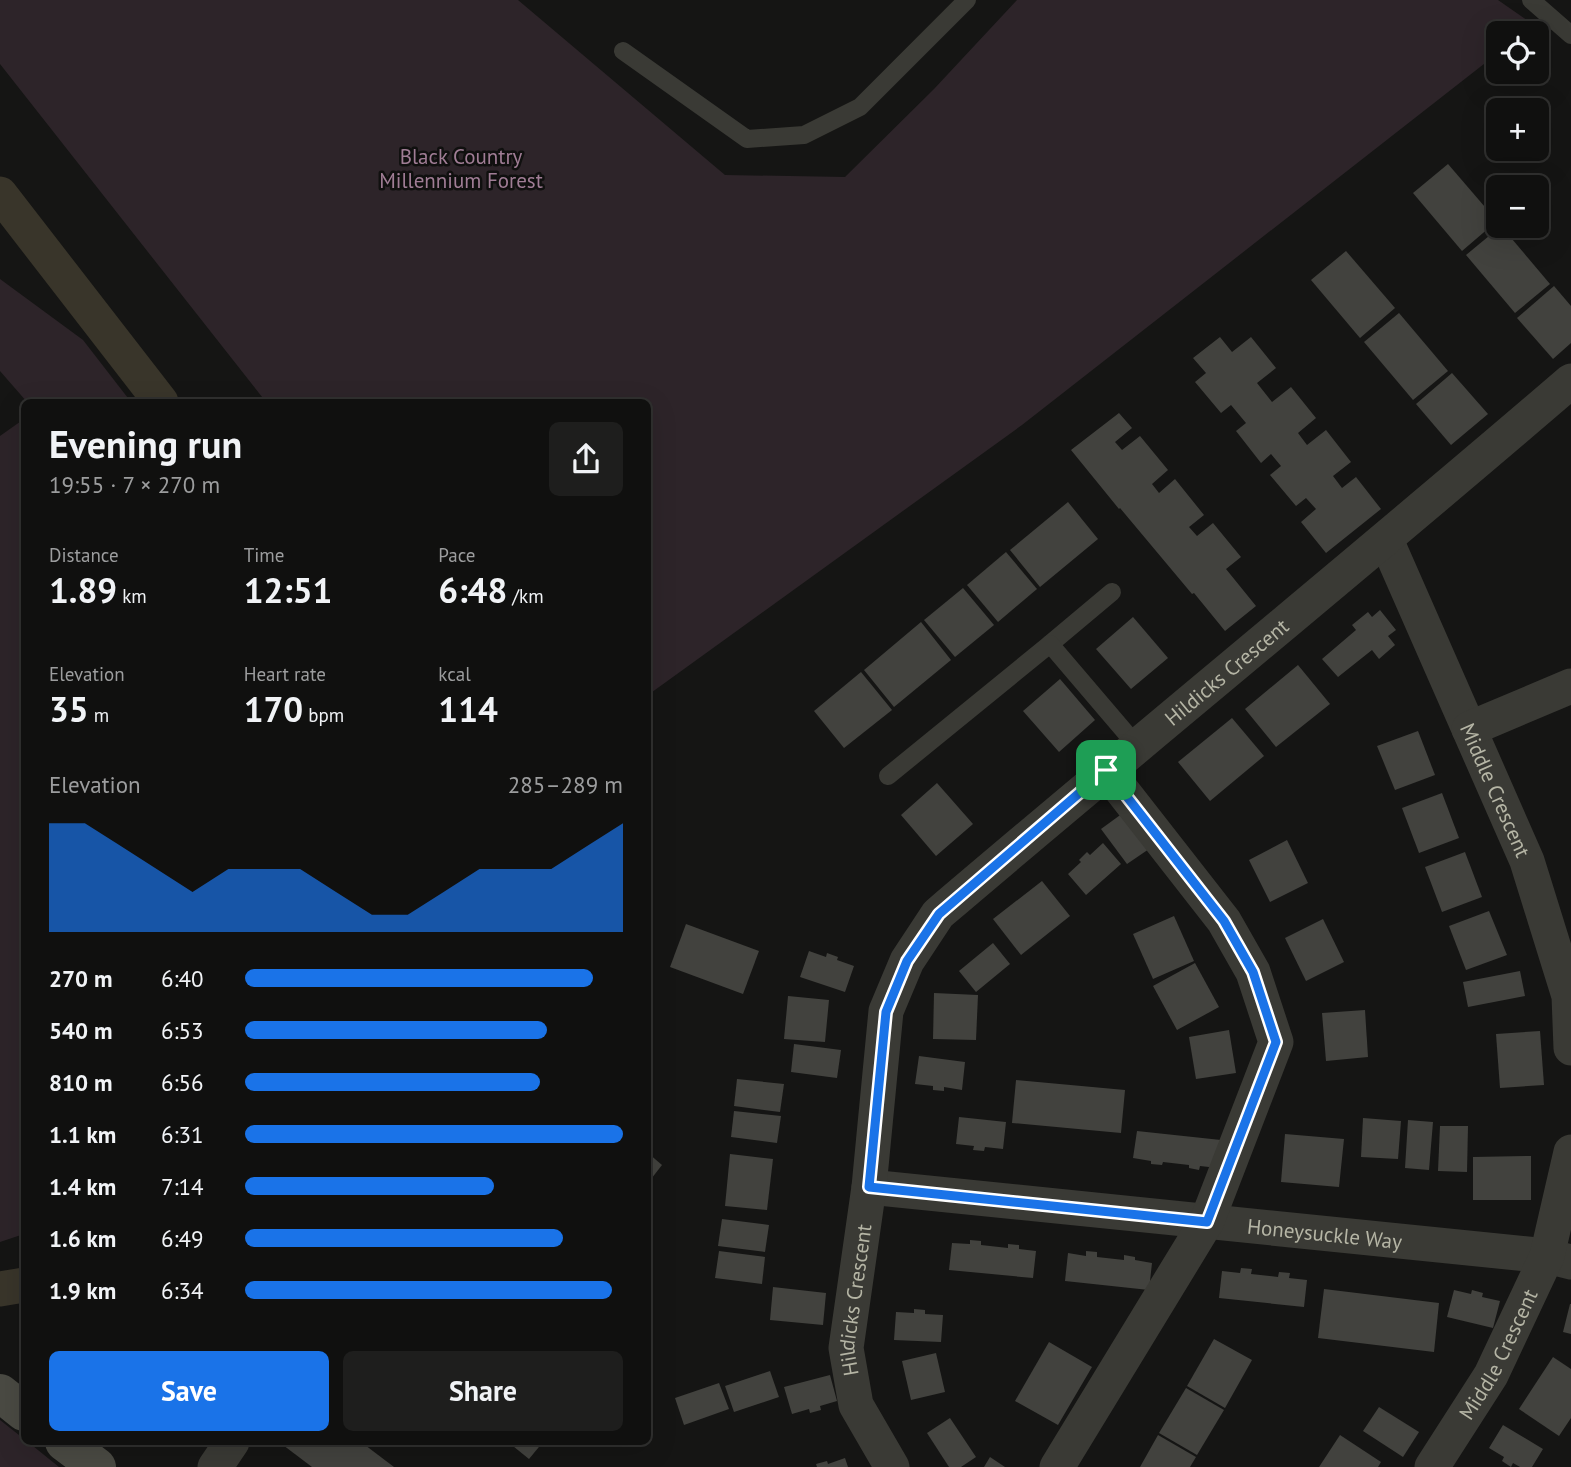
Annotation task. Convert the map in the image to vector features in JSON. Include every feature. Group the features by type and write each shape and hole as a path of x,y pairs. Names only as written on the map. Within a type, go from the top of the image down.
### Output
{"street":[{"name":"Hildicks Crescent","path":"892,1467 856,1405 846,1348 869,1187 886,1012 907,961 939,914 1106,770 1385,540 1571,381"},
{"name":"Middle Crescent","path":"1385,540 1527,861 1570,996 1571,1048"},
{"path":"1469,729 1571,686"},
{"path":"1057,1467 1207,1222 1276,1042 1253,972 1224,921 1106,770"},
{"name":"Middle Crescent","path":"1432,1467 1491,1375 1559,1259 1571,1152"},
{"name":"Honeysuckle Way","path":"869,1187 1559,1259"},
{"path":"0,1393 21,1410"},
{"path":"68,1445 97,1467"},
{"path":"215,1467 230,1445"}],"lane":[{"path":"623,51 747,139 804,135 860,107 967,0"},
{"path":"1531,0 1571,35"},
{"path":"888,776 1112,592"},
{"path":"1050,644 1136,746"}],"green space":[{"name":"Black Country Millennium Forest","path":"0,0 518,0 725,175 845,177 934,89 1017,0 1498,0 1528,21 1486,21 1486,62 1022,425 651,693 651,399 264,399 0,64"},
{"path":"0,279 83,340 129,399 24,399 0,371"},
{"path":"21,421 21,1235 0,1242 0,436"},
{"path":"0,1420 21,1437 21,1445 32,1445 59,1467 0,1467"}],"building":[{"path":"1448,164 1486,208 1486,230 1462,251 1413,193"},
{"path":"1487,238 1511,238 1550,284 1515,313 1466,255"},
{"path":"1346,251 1395,308 1360,338 1311,280"},
{"path":"1554,286 1571,306 1571,343 1553,359 1517,318"},
{"path":"1399,313 1448,371 1413,400 1364,342"},
{"path":"1220,337 1232,352 1251,337 1276,368 1257,383 1272,402 1291,387 1316,418 1298,433 1307,445 1326,430 1351,462 1333,476 1342,488 1356,477 1381,509 1326,553 1301,522 1316,509 1306,498 1296,506 1270,475 1281,466 1271,454 1261,463 1236,431 1246,423 1231,405 1221,413 1195,382 1206,373 1193,358"},
{"path":"1452,373 1488,414 1451,445 1416,404"},
{"path":"1119,413 1132,428 1115,442 1122,450 1140,436 1168,470 1152,484 1159,493 1175,479 1204,515 1189,527 1197,536 1213,523 1241,557 1226,569 1256,606 1225,631 1071,450"},
{"path":"1068,502 1098,539 1040,587 1010,550"},
{"path":"1006,552 1037,589 998,622 967,585"},
{"path":"963,588 994,625 955,657 924,620"},
{"path":"1380,610 1396,630 1388,636 1395,645 1379,659 1372,650 1338,677 1322,659 1356,630 1352,625 1368,612 1372,617"},
{"path":"1133,617 1168,658 1131,689 1096,649"},
{"path":"921,622 951,660 894,707 864,670"},
{"path":"1298,665 1330,704 1276,747 1245,709"},
{"path":"861,672 892,710 844,748 814,711"},
{"path":"1060,679 1095,720 1059,752 1023,711"},
{"path":"1232,718 1264,756 1210,801 1178,762"},
{"path":"1418,731 1435,775 1395,790 1377,746"},
{"path":"937,783 973,824 936,856 901,815"},
{"path":"1442,793 1459,838 1419,853 1402,808"},
{"path":"1123,813 1149,849 1127,864 1101,829"},
{"path":"1287,840 1308,883 1270,902 1249,860"},
{"path":"1103,843 1121,864 1086,895 1068,874 1087,852 1090,855"},
{"path":"1465,852 1482,897 1442,912 1425,867"},
{"path":"1042,881 1070,916 1021,955 993,919"},
{"path":"1489,911 1507,955 1466,970 1449,926"},
{"path":"1174,916 1194,961 1153,979 1133,934"},
{"path":"1323,919 1344,962 1306,981 1285,938"},
{"path":"686,924 759,951 743,994 670,967"},
{"path":"993,943 1010,964 976,992 959,971"},
{"path":"809,951 826,957 827,953 854,966 845,992 800,977"},
{"path":"1195,963 1219,1007 1177,1030 1153,986"},
{"path":"1520,971 1525,996 1468,1007 1463,982"},
{"path":"934,993 978,995 976,1040 933,1039"},
{"path":"788,996 829,1000 825,1042 784,1039"},
{"path":"1365,1010 1368,1057 1326,1061 1322,1013"},
{"path":"1229,1030 1236,1073 1196,1079 1189,1037"},
{"path":"1540,1031 1544,1085 1500,1088 1496,1034"},
{"path":"794,1044 841,1050 837,1078 791,1072"},
{"path":"919,1056 965,1062 962,1090 944,1087 944,1091 933,1090 933,1086 915,1084"},
{"path":"737,1079 784,1084 780,1112 734,1106"},
{"path":"1016,1080 1125,1090 1121,1133 1012,1123"},
{"path":"734,1111 781,1116 777,1143 731,1137"},
{"path":"959,1117 1006,1122 1003,1149 985,1147 984,1151 973,1150 974,1146 956,1144"},
{"path":"1363,1118 1401,1121 1398,1159 1361,1157"},
{"path":"1408,1120 1433,1122 1429,1170 1405,1168"},
{"path":"1440,1126 1468,1126 1467,1172 1438,1171"},
{"path":"1137,1131 1221,1140 1218,1168 1200,1166 1199,1170 1189,1168 1189,1165 1163,1162 1162,1165 1151,1164 1151,1161 1133,1158"},
{"path":"1285,1134 1344,1139 1339,1187 1281,1182"},
{"path":"730,1154 773,1159 767,1210 725,1206"},
{"path":"651,1156 662,1165 651,1179"},
{"path":"1531,1156 1531,1200 1473,1200 1473,1157"},
{"path":"722,1219 769,1225 765,1252 718,1246"},
{"path":"970,1240 981,1241 981,1245 1008,1248 1008,1244 1019,1245 1019,1249 1036,1251 1033,1278 949,1270 952,1243 970,1244"},
{"path":"719,1251 765,1257 762,1284 715,1278"},
{"path":"1086,1251 1097,1252 1097,1257 1124,1260 1124,1255 1152,1263 1149,1290 1065,1281 1068,1253 1086,1256"},
{"path":"1241,1268 1252,1269 1251,1274 1278,1277 1279,1272 1290,1273 1289,1278 1307,1280 1304,1307 1219,1298 1222,1271 1240,1273"},
{"path":"773,1287 826,1293 823,1325 770,1320"},
{"path":"1324,1289 1439,1303 1434,1352 1318,1338"},
{"path":"1454,1290 1471,1294 1472,1290 1483,1293 1482,1297 1500,1301 1493,1328 1447,1317"},
{"path":"1571,1304 1571,1334 1563,1332"},
{"path":"914,1309 925,1310 925,1314 943,1315 941,1342 894,1340 896,1312 914,1313"},
{"path":"1214,1339 1252,1360 1225,1408 1187,1386"},
{"path":"1049,1342 1092,1367 1058,1425 1015,1401"},
{"path":"936,1353 945,1392 911,1400 902,1361"},
{"path":"1553,1357 1571,1369 1571,1418 1559,1436 1519,1409"},
{"path":"770,1371 779,1397 734,1412 725,1386"},
{"path":"830,1375 837,1401 820,1406 821,1410 810,1413 809,1409 792,1414 784,1387"},
{"path":"719,1383 729,1409 684,1425 675,1398"},
{"path":"1186,1388 1224,1410 1197,1455 1159,1433"},
{"path":"1379,1407 1419,1432 1403,1457 1363,1431"},
{"path":"950,1418 976,1457 961,1467 949,1467 927,1433"},
{"path":"1503,1425 1543,1449 1532,1467 1520,1467 1513,1463 1511,1467 1502,1461 1504,1457 1489,1448"},
{"path":"1158,1435 1196,1457 1190,1467 1140,1467"},
{"path":"1340,1435 1381,1462 1378,1467 1319,1467"},
{"path":"283,1445 365,1445 394,1467 312,1467"},
{"path":"512,1445 541,1445 529,1459"},
{"path":"990,1457 1005,1467 984,1467"},
{"path":"845,1458 848,1467 817,1467 816,1464 827,1461 828,1464"}],"waterway":[{"path":"0,194 159,399"},
{"path":"0,1289 21,1286"}],"route":[{"path":"1106,770 1224,921 1253,972 1276,1042 1207,1222 869,1187 886,1012 907,961 939,914 1106,770"}]}
